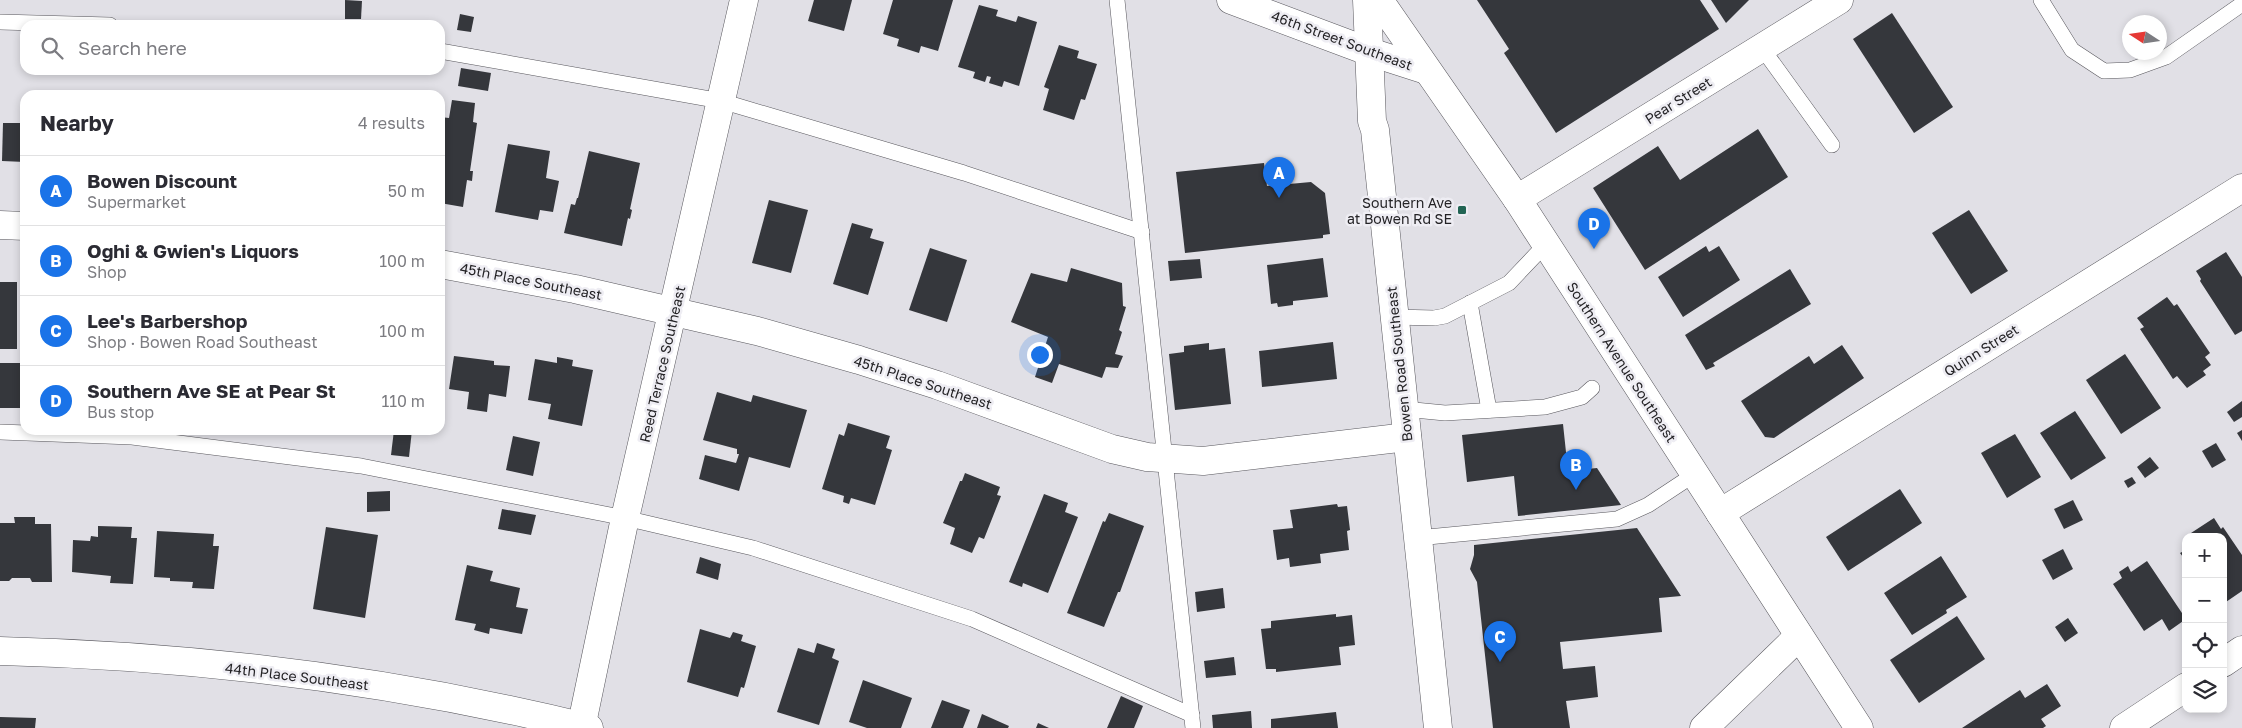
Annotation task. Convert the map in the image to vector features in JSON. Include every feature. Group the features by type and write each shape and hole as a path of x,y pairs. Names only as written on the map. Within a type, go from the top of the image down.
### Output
{"street":[{"name":"Reed Terrace Southeast","path":"584,727 626,518 744,0"},
{"name":"46th Street Southeast","path":"1231,0 1370,52 1426,70"},
{"name":"Bowen Road Southeast","path":"1366,0 1372,121 1375,130 1438,728"},
{"name":"Southern Avenue Southeast","path":"1379,0 1517,199 1859,728"},
{"name":"Pear Street","path":"1517,199 1839,0"},
{"name":"Quinn Street","path":"1720,512 2242,188"},
{"path":"0,225 20,226"},
{"name":"45th Place Southeast","path":"445,265 568,287 674,311 859,360 981,400 1112,449 1166,460 1203,460 1407,437"},
{"path":"1704,728 1799,636"},
{"path":"2227,660 2242,650"},
{"name":"44th Place Southeast","path":"0,651 116,656 273,671 432,695 584,727"},
{"path":"2124,728 2182,690"}],"lane":[{"path":"1117,0 1193,722"},
{"path":"2041,0 2072,50 2104,71 2130,70 2166,57 2242,4"},
{"path":"0,22 20,23"},
{"path":"1762,48 1832,145"},
{"path":"445,52 721,101 964,173 1142,232"},
{"path":"1394,317 1440,317 1470,303 1509,283 1546,244"},
{"path":"1470,303 1489,410"},
{"path":"1404,409 1445,413 1545,407 1582,397 1592,388"},
{"path":"0,432 20,433"},
{"path":"79,435 132,437 361,466 626,518 753,548 972,619 1193,722"},
{"path":"1418,538 1616,519 1648,505 1695,474"}],"building":[{"path":"345,0 362,1 361,19 345,19"},
{"path":"814,0 852,0 844,31 808,21"},
{"path":"893,0 953,0 938,51 921,46 919,53 897,46 899,39 883,34"},
{"path":"1477,0 1700,0 1719,29 1556,133 1504,53 1509,49"},
{"path":"1711,0 1749,0 1726,23"},
{"path":"979,5 998,10 996,16 1016,22 1018,16 1037,22 1019,86 1004,81 1002,87 989,83 991,77 987,76 985,82 973,78 975,72 958,67"},
{"path":"1892,13 1953,107 1914,133 1853,39"},
{"path":"460,14 474,17 471,32 457,30"},
{"path":"1059,45 1079,51 1077,58 1097,64 1085,100 1081,99 1074,120 1043,110 1049,89 1044,87"},
{"path":"461,68 491,73 488,91 458,86"},
{"path":"452,100 475,103 473,122 477,123 470,171 473,171 472,181 467,180 463,207 445,204 445,118 449,118"},
{"path":"3,123 20,123 20,162 2,161"},
{"path":"1758,129 1788,177 1645,270 1593,188 1658,146 1680,180"},
{"path":"508,144 550,151 546,178 559,181 553,212 540,210 538,220 495,212"},
{"path":"589,151 640,163 630,209 632,210 630,219 628,218 622,246 564,233 571,204 575,205 578,198"},
{"path":"1264,163 1267,186 1311,182 1325,193 1330,234 1323,235 1323,238 1185,253 1176,172"},
{"path":"769,200 808,210 791,273 752,263"},
{"path":"1969,210 2008,271 1971,294 1932,233"},
{"path":"852,223 873,229 870,238 884,242 868,295 833,284"},
{"path":"1706,246 1709,252 1719,246 1740,280 1683,317 1658,277"},
{"path":"930,248 967,260 947,322 909,310"},
{"path":"2226,252 2242,277 2242,331 2235,335 2200,281 2201,279 2196,271"},
{"path":"1323,258 1328,297 1293,301 1293,305 1278,307 1277,303 1271,304 1267,265"},
{"path":"1200,259 1202,278 1170,281 1168,261"},
{"path":"1071,268 1122,283 1123,306 1126,307 1119,330 1122,332 1115,354 1123,356 1118,368 1106,367 1102,378 1059,364 1052,383 1035,377 1048,337 1011,322 1031,273 1067,282"},
{"path":"1790,269 1811,304 1713,363 1715,366 1706,370 1685,335"},
{"path":"0,282 17,282 17,349 0,349"},
{"path":"2167,297 2174,306 2177,304 2210,353 2205,357 2211,365 2203,371 2206,375 2187,388 2177,376 2173,379 2140,329 2144,327 2137,318"},
{"path":"1333,342 1337,379 1262,387 1259,351"},
{"path":"1209,343 1209,350 1225,348 1231,404 1175,410 1169,354 1184,352 1184,346"},
{"path":"1842,345 1864,378 1774,438 1765,437 1741,401 1809,356 1814,364"},
{"path":"2125,354 2161,408 2121,434 2086,380"},
{"path":"454,356 494,361 494,365 510,366 506,397 489,394 487,412 467,409 469,392 449,389"},
{"path":"557,357 573,360 572,366 593,370 582,426 548,419 551,404 528,400 535,359 557,363"},
{"path":"0,363 20,363 20,408 0,408"},
{"path":"717,392 751,402 753,395 807,410 790,468 749,457 739,491 699,479 705,455 736,463 739,454 737,454 737,449 703,440"},
{"path":"2242,401 2242,417 2234,422 2227,412"},
{"path":"2075,411 2106,458 2071,480 2040,433"},
{"path":"848,423 890,436 886,448 892,450 875,505 851,498 849,504 843,502 844,496 822,489 839,434 844,436"},
{"path":"1563,424 1568,471 1597,468 1621,505 1518,516 1514,476 1467,482 1462,435"},
{"path":"2242,430 2242,441 2237,433"},
{"path":"2015,434 2041,477 2007,498 1981,453"},
{"path":"393,435 411,435 409,457 391,455"},
{"path":"513,436 540,442 533,476 506,470"},
{"path":"2216,443 2226,460 2212,468 2202,451"},
{"path":"2150,457 2159,468 2145,478 2137,467"},
{"path":"965,473 1000,487 997,495 1001,496 984,539 979,537 972,553 950,544 955,528 943,523"},
{"path":"2132,477 2136,483 2128,488 2124,481"},
{"path":"1900,489 1922,523 1848,571 1826,537"},
{"path":"390,491 390,511 367,512 367,492"},
{"path":"1044,494 1068,503 1065,512 1078,517 1048,593 1023,583 1022,587 1009,582"},
{"path":"2073,500 2083,520 2064,529 2054,509"},
{"path":"1337,504 1338,507 1347,506 1350,530 1347,531 1349,550 1320,554 1321,563 1290,567 1289,558 1277,560 1273,530 1293,528 1290,510"},
{"path":"502,509 536,515 531,535 498,529"},
{"path":"1109,513 1144,526 1120,592 1118,592 1104,627 1067,613 1103,521 1105,522"},
{"path":"14,517 35,517 35,524 51,524 52,582 32,582 30,578 12,578 9,581 0,581 0,523 15,523"},
{"path":"2214,518 2221,529 2223,527 2242,555 2242,591 2227,601 2227,533 2191,533"},
{"path":"98,526 132,527 131,538 137,538 133,584 110,583 111,576 72,572 73,540 90,541 91,536 98,537"},
{"path":"326,527 378,535 365,618 313,609"},
{"path":"1637,528 1681,596 1659,598 1662,632 1560,642 1563,669 1595,666 1598,697 1566,701 1570,728 1493,728 1477,582 1470,569 1474,555 1474,545"},
{"path":"157,531 214,534 213,546 219,546 214,589 192,588 193,582 170,581 170,578 154,577"},
{"path":"2063,549 2073,569 2053,580 2042,560"},
{"path":"1941,556 1967,597 1946,610 1947,613 1912,635 1884,593"},
{"path":"700,557 721,564 718,580 696,573"},
{"path":"2147,561 2182,613 2182,622 2169,631 2162,619 2144,631 2113,584 2122,578 2119,572 2128,566 2131,572"},
{"path":"467,565 493,571 490,581 520,588 516,607 528,609 522,634 490,628 489,634 474,630 476,624 455,620"},
{"path":"1223,588 1225,608 1197,612 1195,592"},
{"path":"1336,614 1336,617 1352,615 1355,645 1339,647 1341,665 1276,672 1276,669 1266,669 1261,629 1271,628 1271,621"},
{"path":"1957,616 1985,659 1919,703 1890,660"},
{"path":"2068,618 2078,633 2065,642 2055,627"},
{"path":"700,629 730,638 733,632 743,635 741,641 756,646 744,688 741,687 738,697 687,682"},
{"path":"817,643 835,649 832,658 839,661 819,725 777,712 798,648 814,653"},
{"path":"1234,657 1236,675 1206,678 1204,661"},
{"path":"863,680 912,698 901,728 867,728 849,722"},
{"path":"2047,684 2061,706 2041,719 2046,726 2043,728 1962,728 2020,690 2025,698"},
{"path":"1121,696 1143,706 1134,728 1107,728"},
{"path":"942,700 970,710 963,728 931,728"},
{"path":"1251,711 1252,728 1213,728 1212,715"},
{"path":"1336,712 1338,728 1271,728 1271,719"},
{"path":"982,714 1009,726 1008,728 977,728"},
{"path":"0,717 36,718 35,728 0,728"},
{"path":"1038,723 1049,728 1036,728"}],"place":[{"name":"Bowen Discount","path":"1279,198"},
{"name":"Southern Ave at Bowen Rd SE","path":"1462,210"},
{"name":"Southern Ave SE at Pear St","path":"1594,249"},
{"name":"Oghi & Gwien's Liquors","path":"1576,490"},
{"name":"Lee's Barbershop","path":"1500,662"}]}
